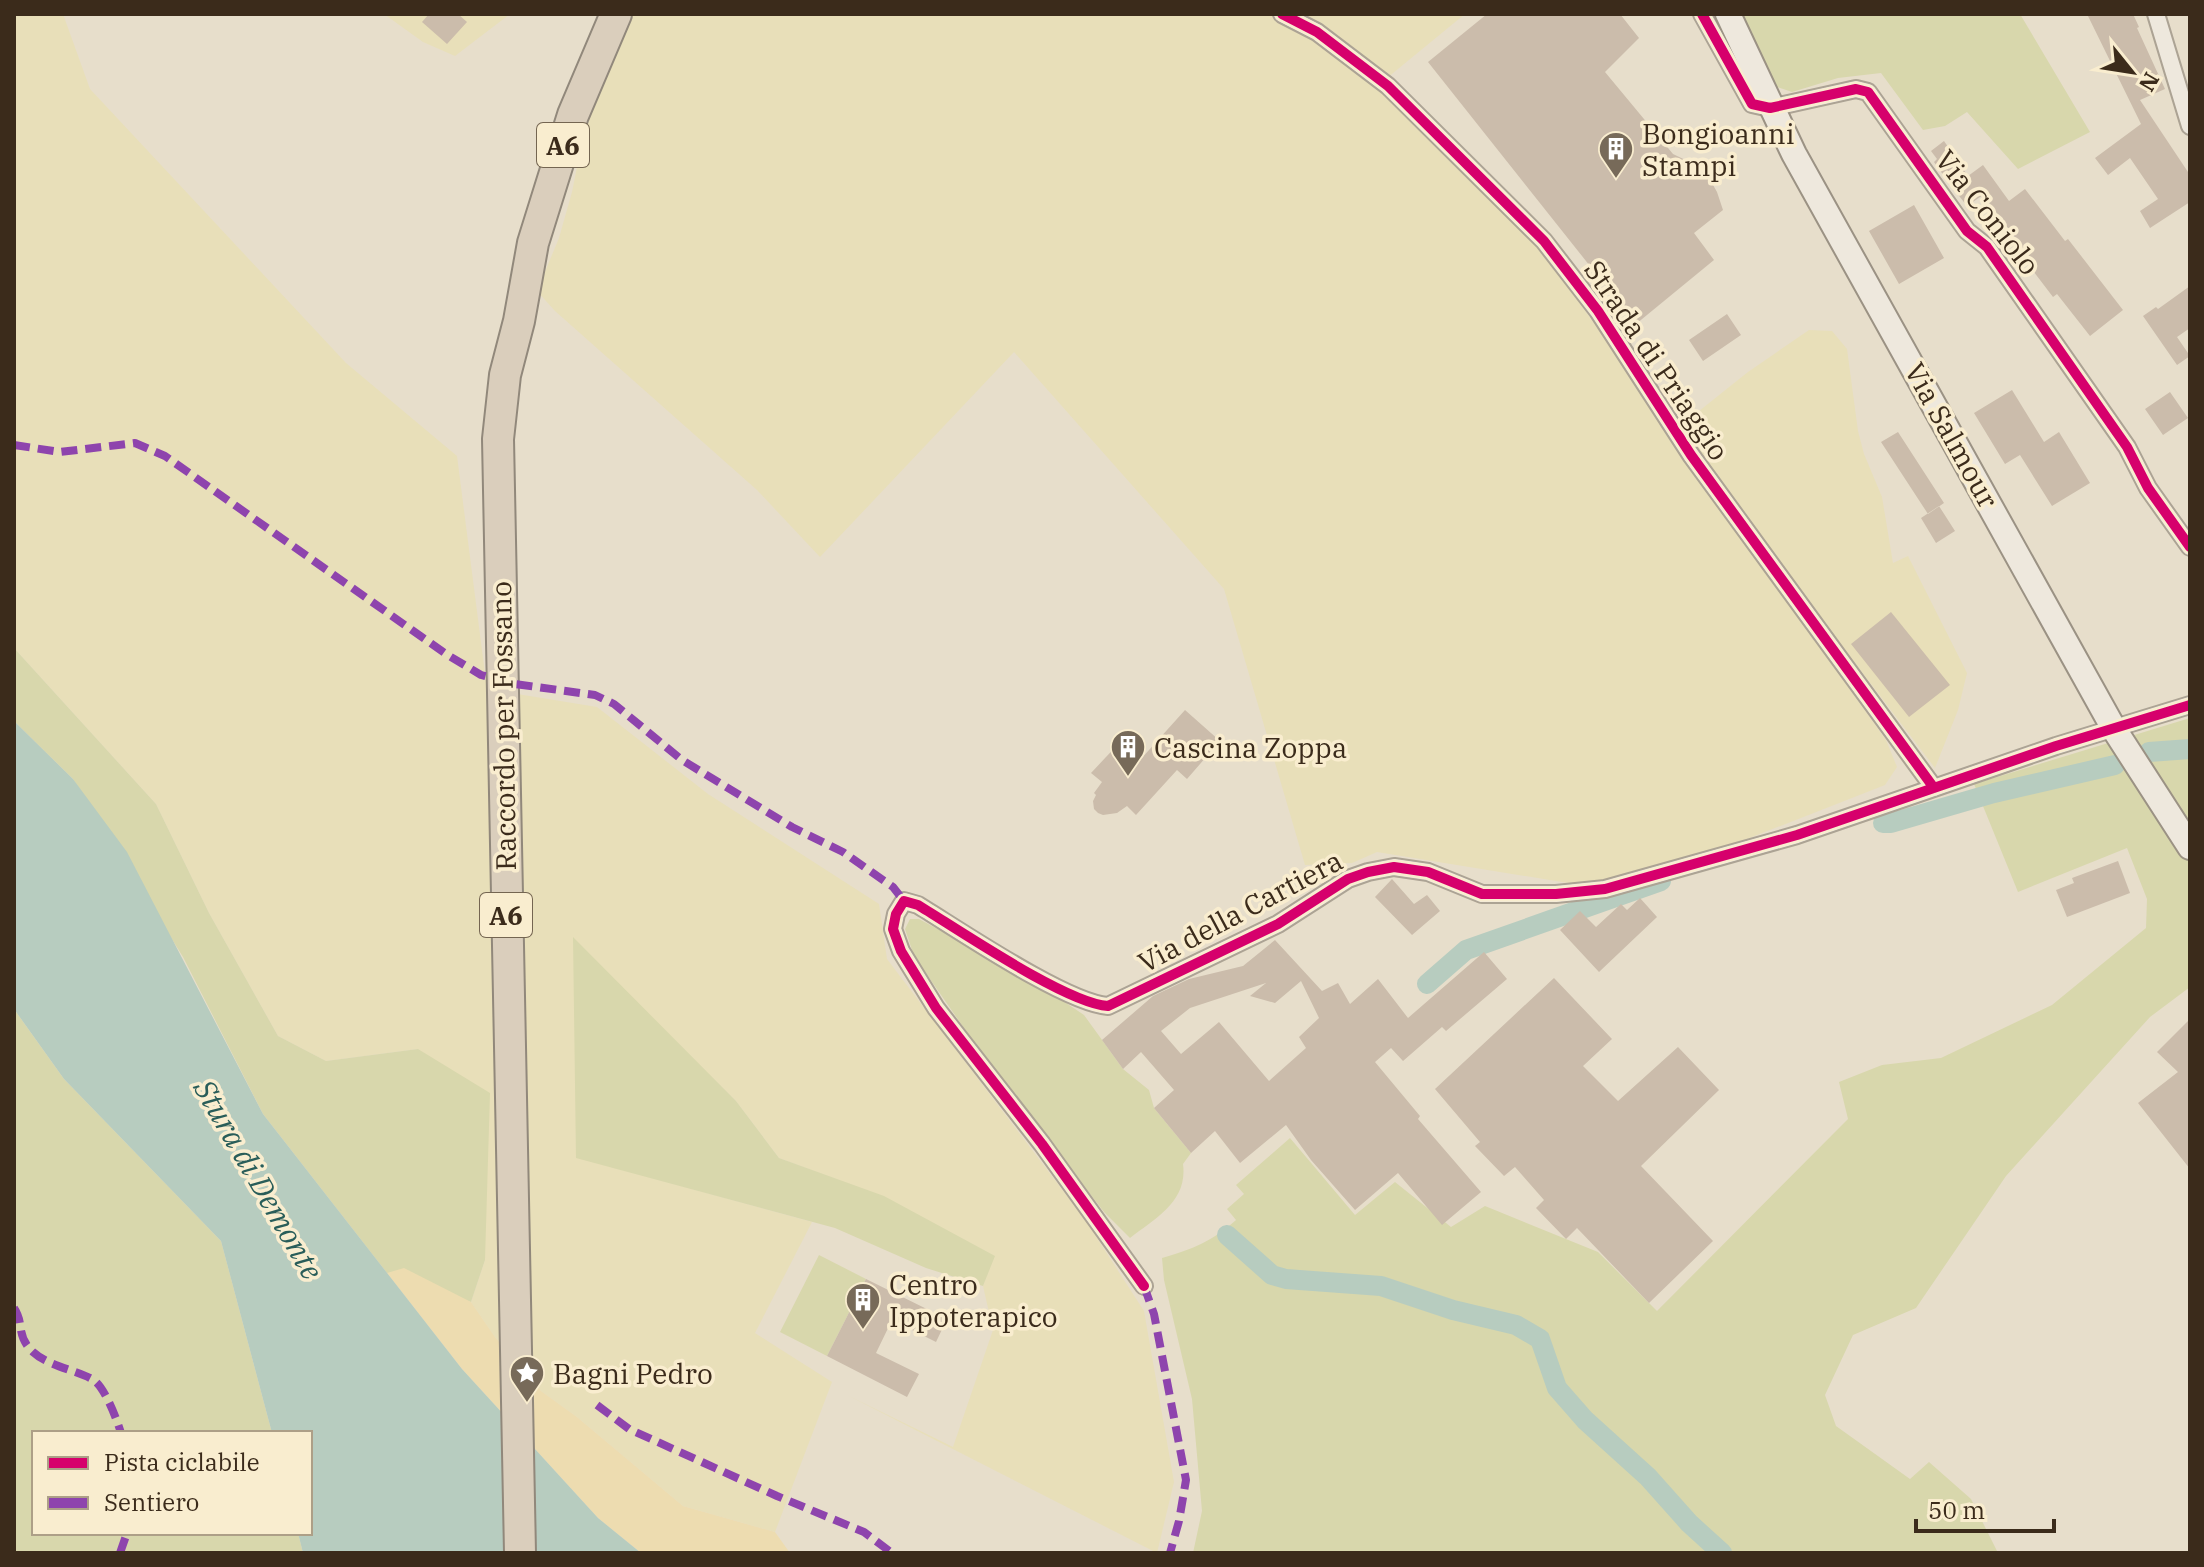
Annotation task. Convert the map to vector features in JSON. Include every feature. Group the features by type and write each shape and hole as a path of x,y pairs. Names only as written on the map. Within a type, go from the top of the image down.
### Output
{"highway":[{"name":"Raccordo per Fossano","path":"520,1553 498,439 505,375 545,200 573,115 616,14"}],"main road":[{"name":"Via Salmour","path":"1728,14 1770,108 2114,729 2190,847"}],"street":[{"name":"Strada di Priaggio","path":"1282,14 1317,32 1388,86 1544,241 1598,311 1691,455 1934,788"},
{"path":"1702,14 1752,104 1770,108"},
{"path":"2156,14 2190,126"},
{"name":"Via Coniolo","path":"1770,108 1856,89 1868,92 1967,231 1987,247 2127,447 2148,488 2190,547"},
{"name":"Via della Cartiera","path":"1144,1286 1042,1144 936,1008 901,951 893,929 896,914 904,901 918,905 1069,993 1096,1005 1108,1006 1278,924 1348,879 1368,872 1394,867 1428,872 1482,894 1556,894 1605,889 1797,835 2056,746 2190,705"}],"shaded area":[{"path":"14,14 63,14 90,89 346,363 457,456 487,689 597,707 708,794 879,904 887,959 1086,1221 1144,1311 1174,1482 1157,1553 847,1395 953,1447 993,1330 983,1286 994,1256 884,1197 779,1158 736,1101 690,1056 576,1157 812,1222 755,1333 832,1382 775,1532 683,1506 577,1417 541,1391 495,1337 471,1302 485,1260 418,1049 326,1061 278,1036 209,913 156,804 14,648"},
{"path":"384,14 510,14 455,56 423,42"},
{"path":"632,14 1465,14 1376,87 1452,157 1537,243 1669,435 1748,372 1809,330 1832,331 1847,349 1858,431 1882,497 1893,563 1908,556 1967,673 1958,710 1935,768 1820,617 1806,628 1886,740 1897,767 1885,785 1673,868 1605,889 1377,852 1352,863 1305,865 1224,589 1014,352 820,557 757,490 555,311 537,291 559,238 586,122"}],"green space":[{"path":"1742,14 2020,14 2090,132 2018,169 1967,112 1945,126 1923,130 1881,73 1838,78 1792,92 1774,86"},
{"path":"14,648 156,804 209,913 278,1036 326,1061 418,1049 490,1093 485,1260 471,1302 387,1273 263,1114 183,957 73,779 14,721"},
{"path":"2190,718 2190,987 2150,1017 2006,1176 1916,1308 1853,1335 1825,1395 1836,1426 1910,1479 1929,1462 1971,1499 1998,1553 1193,1553 1202,1511 1192,1399 1164,1280 1162,1258 1202,1244 1236,1220 1227,1209 1244,1194 1236,1185 1290,1138 1355,1215 1395,1182 1451,1227 1485,1206 1598,1252 1657,1311 1848,1119 1839,1082 1882,1065 1941,1058 2052,1005 2146,928 2147,899 2127,848 2018,892 1974,784"},
{"path":"910,919 919,919 1032,980 1084,1015 1123,1069 1149,1090 1154,1108 1191,1153 1183,1164 1180,1188 1160,1216 1130,1238 1104,1212 982,1054 914,956 905,929"},
{"path":"573,937 736,1101 779,1158 884,1196 995,1256 983,1286 926,1268 835,1228 576,1158"},
{"path":"14,1009 64,1079 221,1241 271,1431 32,1431 32,1535 298,1535 303,1553 14,1553"},
{"path":"819,1255 866,1279 827,1356 780,1332"}],"sand":[{"name":"Bagni Pedro","path":"404,1268 471,1302 495,1337 541,1391 577,1417 683,1506 775,1532 790,1553 641,1553 598,1518 462,1369 387,1273"}],"water":[{"name":"Stura di Demonte","path":"14,721 73,779 127,852 263,1114 462,1369 598,1518 641,1553 303,1553 298,1535 312,1535 312,1431 271,1431 221,1241 64,1079 14,1009"}],"building":[{"path":"429,14 458,14 467,22 447,44 422,22"},
{"name":"Bongioanni Stampi","path":"1487,14 1620,14 1639,38 1605,72 1673,154 1704,169 1717,192 1723,210 1694,233 1714,260 1636,324 1428,62"},
{"path":"2087,14 2133,14 2165,89 2140,100 2190,175 2190,202 2150,228 2140,211 2158,199 2130,158 2108,175 2095,158 2141,124"},
{"path":"1944,141 1968,176 1983,165 2009,201 2025,189 2123,310 2090,336 2057,294 2053,297 2030,267 2035,264 1983,195 1967,206 1949,183 1934,162 1937,159 1931,151"},
{"path":"1914,205 1944,258 1899,284 1869,231"},
{"path":"2190,286 2190,328 2177,337 2190,356 2177,365 2143,316"},
{"path":"1727,314 1741,335 1703,361 1689,340"},
{"path":"2012,390 2044,442 2059,432 2090,483 2052,506 2020,455 2005,464 1974,413"},
{"path":"2170,392 2188,418 2163,435 2145,409"},
{"path":"1898,432 1944,503 1928,514 1881,442"},
{"path":"1939,506 1955,531 1936,543 1921,518"},
{"path":"1891,612 1950,685 1909,717 1851,644"},
{"path":"1185,710 1220,741 1187,779 1177,770 1136,815 1127,806 1117,813 1098,813 1094,809 1094,793 1102,782 1091,773 1121,741 1140,760"},
{"path":"2118,861 2130,893 2067,917 2056,890 2074,883 2072,878"},
{"path":"1392,879 1414,904 1427,895 1440,911 1412,935 1375,897"},
{"path":"1640,898 1657,917 1599,972 1560,930 1580,911 1596,927 1621,904 1627,910"},
{"path":"1275,940 1322,991 1338,983 1350,1004 1378,979 1408,1018 1484,952 1507,979 1446,1031 1442,1027 1403,1061 1391,1048 1375,1062 1420,1116 1418,1119 1481,1192 1442,1225 1398,1173 1355,1210 1311,1160 1286,1125 1240,1163 1215,1131 1191,1153 1154,1108 1174,1090 1141,1052 1123,1069 1102,1040 1153,996 1189,979 1243,966","holes":["1301,981 1319,1018 1299,1037 1306,1048 1269,1081 1219,1022 1181,1054 1161,1031 1190,1008 1266,983 1250,996 1275,1003"]},
{"path":"1554,978 1612,1039 1583,1066 1618,1101 1678,1047 1719,1090 1641,1166 1713,1241 1649,1303 1577,1228 1566,1239 1536,1208 1544,1200 1515,1167 1504,1176 1475,1146 1480,1142 1435,1089"},
{"path":"2190,1019 2190,1169 2138,1103 2178,1072 2157,1052"},
{"name":"Centro Ippoterapico","path":"866,1279 947,1319 936,1342 892,1320 876,1353 919,1374 907,1397 827,1356"}],"waterway":[{"path":"2149,752 2190,749"},
{"path":"1883,823 2115,765"},
{"path":"1427,984 1466,950 1661,881"},
{"path":"1227,1235 1272,1275 1286,1279 1381,1286 1453,1310 1516,1325 1540,1339 1557,1388 1585,1420 1648,1477 1689,1523 1722,1553"}],"marked path":[{"path":"14,445 60,452 135,443 165,456 446,654 481,675 515,684 595,695 614,704 682,760 792,827 843,852 893,887 904,901"},
{"path":"1144,1286 1154,1314 1186,1480 1170,1553"},
{"path":"14,1308 27,1346 48,1362 96,1382 120,1431"},
{"path":"597,1405 629,1429 864,1532 892,1553"},
{"path":"120,1553 126,1535"}],"cycle path":[{"path":"1282,14 1317,32 1388,86 1544,241 1598,311 1691,455 1934,788"},
{"path":"1702,14 1752,104 1770,108 1856,89 1868,92 1967,231 1987,247 2127,447 2148,488 2190,547"},
{"path":"1144,1286 1042,1144 936,1008 901,951 893,929 896,914 904,901 918,905 1040,979 1089,1002 1108,1006 1278,924 1348,879 1368,872 1394,867 1428,872 1482,894 1556,894 1605,889 1797,835 2056,746 2190,705"}],"place":[{"name":"Bongioanni Stampi","path":"1616,180"},
{"name":"Cascina Zoppa","path":"1128,778"},
{"name":"Centro Ippoterapico","path":"863,1331"},
{"name":"Bagni Pedro","path":"527,1404"}]}
